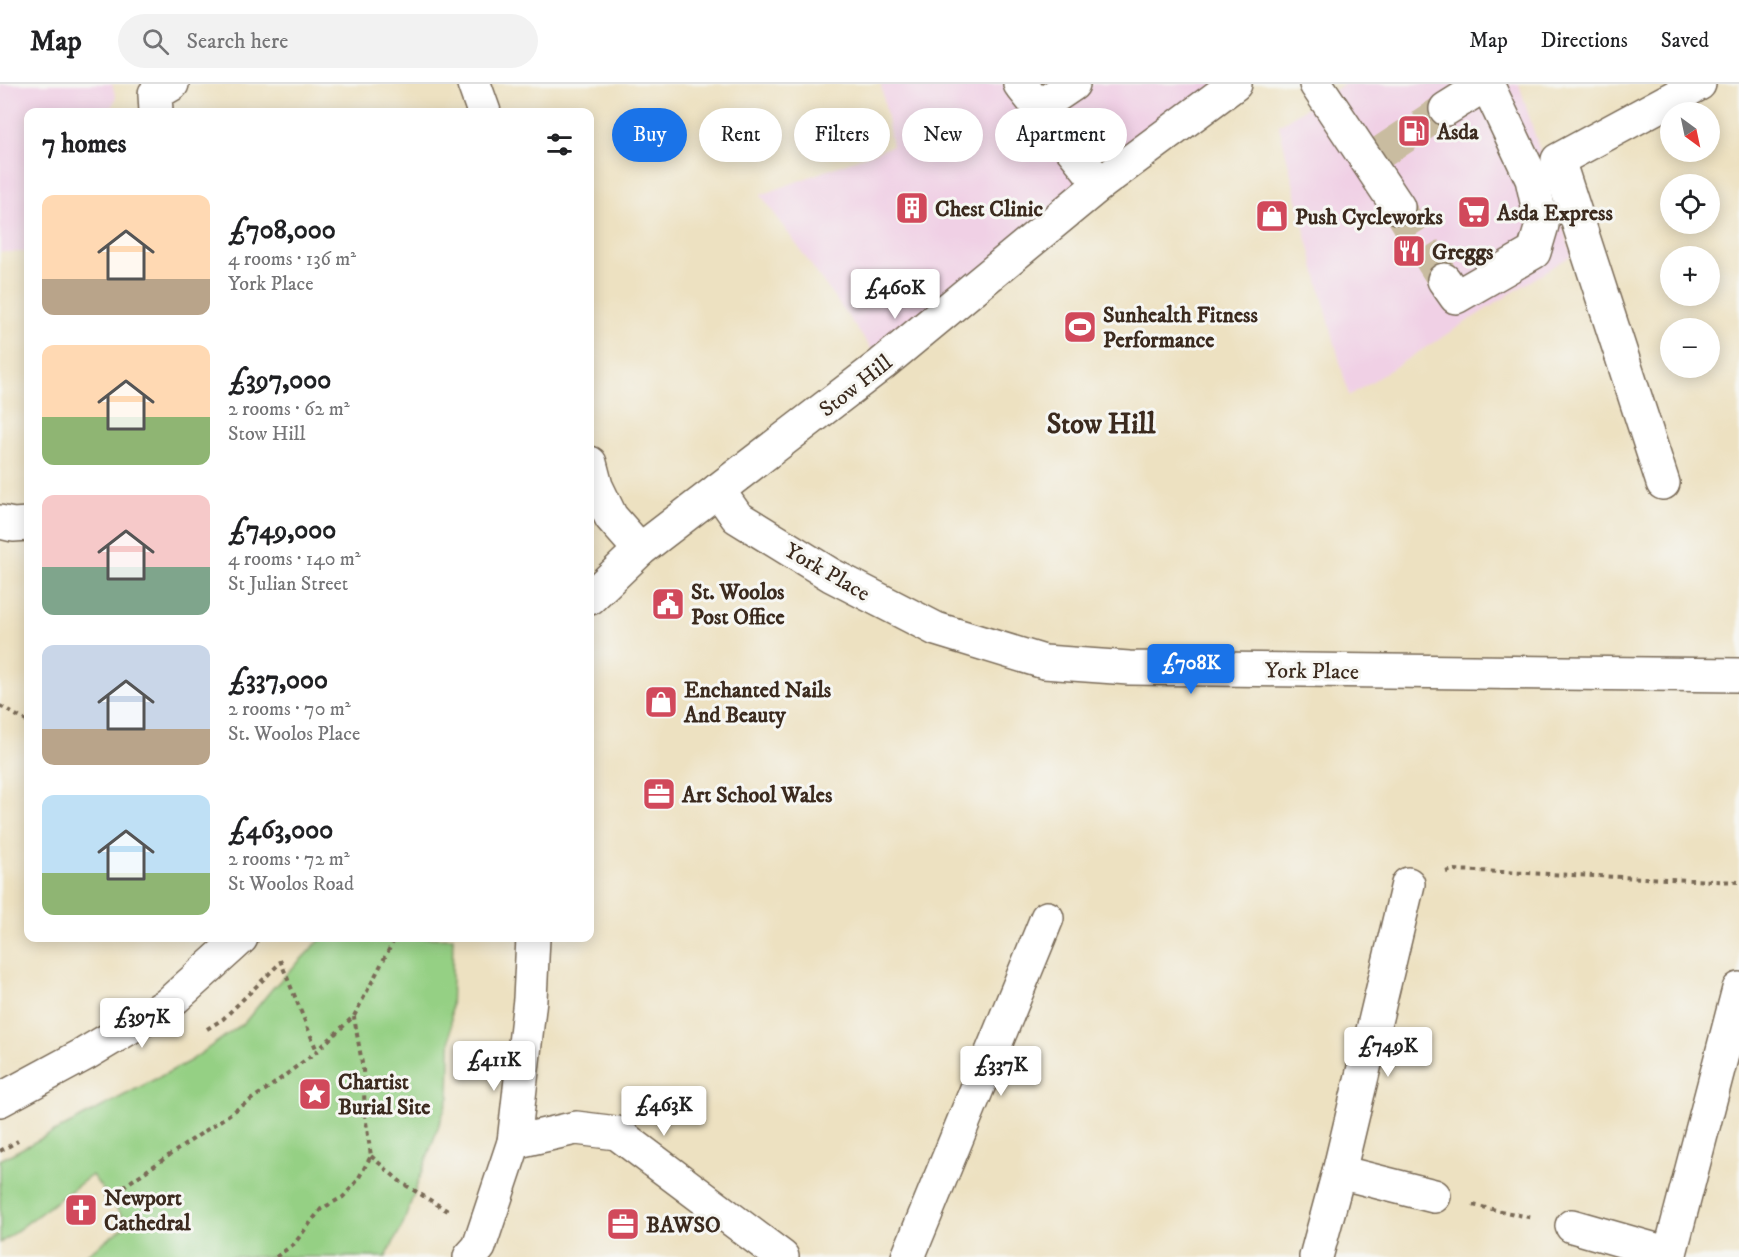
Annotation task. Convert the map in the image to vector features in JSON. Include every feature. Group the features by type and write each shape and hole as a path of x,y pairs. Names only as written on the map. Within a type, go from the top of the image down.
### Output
{"street":[{"path":"156,108 155,94 172,84"},
{"path":"474,84 483,108"},
{"path":"1073,84 1030,96 1100,184"},
{"name":"Stow Hill","path":"594,594 640,550 882,364 1100,184 1235,84"},
{"path":"1316,84 1373,157 1398,207"},
{"path":"1444,280 1456,297 1534,252 1542,225 1532,178 1486,84 1446,109"},
{"path":"1662,483 1558,159 1699,84"},
{"path":"594,482 610,517 640,550"},
{"name":"York Place","path":"718,490 737,517 831,576 936,629 1044,662 1129,668 1739,675"},
{"path":"0,522 24,524"},
{"path":"1316,1257 1340,1172 1408,885"},
{"path":"908,1257 1047,918"},
{"path":"0,1100 85,1054 167,1005 237,942"},
{"path":"478,1243 514,1142 530,999 533,942"},
{"path":"1572,1226 1670,1255 1739,988"},
{"path":"514,1142 576,1128 617,1133 782,1257"},
{"path":"1340,1172 1434,1197"}],"path":[{"path":"0,706 24,720"},
{"path":"1408,885 1454,870 1739,882"},
{"path":"108,1197 271,1086 317,1051 354,1016 393,942"},
{"path":"287,976 317,1051"},
{"path":"276,1257 294,1244 321,1209 343,1197 357,1181 371,1156 365,1115 363,1070 354,1016"},
{"path":"371,1156 402,1183 458,1216 478,1243"},
{"path":"1434,1197 1572,1226"}],"shaded area":[{"path":"0,84 112,84 116,98 111,108 24,108 24,252 0,252"},
{"path":"881,84 1235,84 882,364 761,195 849,162 890,162 890,147 892,146 890,108 885,108"},
{"path":"1344,84 1519,84 1572,255 1349,396 1279,125"}],"green space":[{"path":"318,942 453,942 449,1097 403,1224 386,1257 83,1257 128,1224 92,1175 0,1243 0,1160 190,1061 245,1022 272,989"}],"tunnel":[{"path":"1380,153 1446,109"},
{"path":"1398,207 1444,280"}],"place":[{"name":"Asda","path":"1414,131"},
{"name":"Chest Clinic","path":"912,208"},
{"name":"Asda Express","path":"1474,212"},
{"name":"Push Cycleworks","path":"1272,216"},
{"name":"Greggs","path":"1409,251"},
{"name":"Sunhealth Fitness Performance","path":"1080,327"},
{"name":"St. Woolos Post Office","path":"668,604"},
{"name":"Enchanted Nails And Beauty","path":"661,702"},
{"name":"Art School Wales","path":"659,794"},
{"name":"Chartist Burial Site","path":"315,1094"},
{"name":"Newport Cathedral","path":"81,1210"},
{"name":"BAWSO","path":"623,1224"}],"district":[{"name":"Stow Hill","path":"1101,423"}]}
